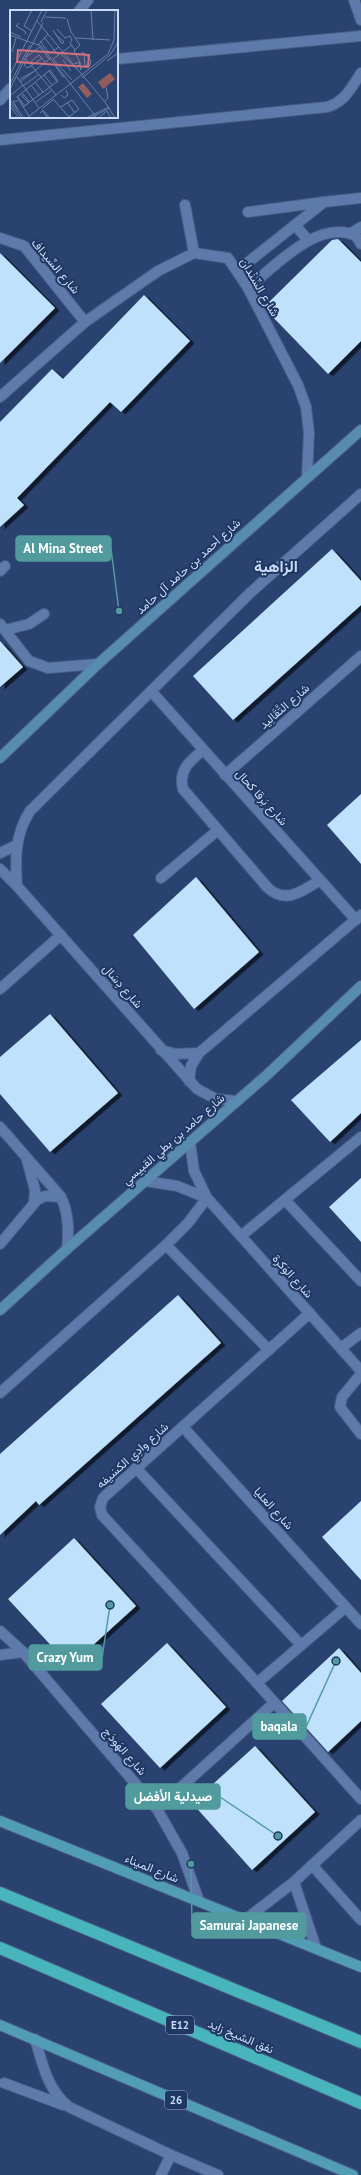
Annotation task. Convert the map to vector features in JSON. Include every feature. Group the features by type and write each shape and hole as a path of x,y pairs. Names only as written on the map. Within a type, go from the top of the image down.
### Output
{"highway":[{"path":"0,1893 361,2042"},
{"name":"نفق الشيخ زايد","path":"0,1948 361,2103"}],"main road":[{"name":"شارع أحمد بن حامد آل حامد","path":"0,758 98,664 361,430"},
{"name":"شارع حامد بن بطي القبيسي","path":"0,1310 67,1249 237,1101 361,986"},
{"name":"شارع الميناء","path":"0,1821 246,1919 361,1967"},
{"name":"26","path":"0,2025 353,2175"}],"street":[{"path":"79,10 88,0"},
{"path":"354,0 361,20"},
{"path":"118,59 361,36"},
{"path":"0,140 327,107 337,104 346,96 361,74"},
{"path":"0,100 10,89"},
{"path":"248,212 361,198"},
{"path":"237,271 324,202"},
{"path":"0,397 86,322 158,271 194,253 185,205"},
{"path":"294,225 308,240"},
{"path":"350,234 361,227"},
{"path":"248,288 308,240 334,232 350,234 357,237 361,244"},
{"name":"شارع السِّيداف","path":"0,238 24,246 86,322"},
{"name":"شارع السِّنْدان","path":"194,253 228,258 248,288 298,385 306,406 309,433 307,477"},
{"path":"17,886 16,845 20,830 30,811 252,590 361,494"},
{"path":"3,627 29,624 44,614"},
{"path":"3,627 29,661 48,668 98,664"},
{"name":"شارع التَّقَالِيد","path":"224,775 361,656"},
{"name":"شارع بَرقا كحال","path":"151,691 224,775 320,880 358,918"},
{"path":"203,750 186,765 181,776 181,783 186,794 218,830 275,893 294,896 320,880"},
{"path":"162,878 218,830"},
{"path":"0,853 16,845"},
{"name":"شارع دِسَال","path":"0,869 61,935 189,1081 206,1095 226,1101 237,1101"},
{"path":"189,1081 191,1066 199,1053 358,918"},
{"path":"0,989 61,935"},
{"path":"162,1050 176,1054 199,1053"},
{"path":"0,1127 24,1152 62,1197 66,1206 68,1220 67,1249"},
{"path":"241,1236 361,1137"},
{"name":"شارع الوَكرة","path":"190,1142 194,1171 207,1198 361,1371"},
{"path":"24,1152 33,1178 34,1203"},
{"name":"شارع الوَكرة","path":"145,1181 177,1186 207,1198"},
{"path":"0,1244 34,1203 45,1196 62,1197"},
{"path":"0,1393 166,1245 188,1223 207,1198"},
{"path":"285,1200 361,1281"},
{"path":"166,1245 269,1350"},
{"name":"شارع وادِي الكسَيفه","path":"310,1314 103,1498 100,1507 102,1515 257,1683 361,1799"},
{"path":"341,1348 361,1333"},
{"path":"361,1374 342,1397 340,1407 361,1434"},
{"name":"شارع العليا","path":"183,1427 361,1624"},
{"path":"136,1468 301,1645"},
{"path":"257,1683 346,1607"},
{"name":"شارع الهَودَج","path":"0,1631 23,1652 157,1809 182,1853 199,1901"},
{"path":"0,1655 23,1652"},
{"path":"157,1809 274,1703"},
{"path":"246,1919 294,1882 361,1820"},
{"path":"312,1865 361,1920"},
{"path":"294,1882 316,1948"},
{"path":"35,2039 48,2079 57,2097 69,2107"},
{"path":"4,2083 69,2107 171,2156 218,2175"},
{"path":"161,2175 171,2156"}],"building":[{"path":"338,239 361,262 361,341 328,374 268,312 265,306 332,240"},
{"path":"0,253 55,308 0,363"},
{"path":"144,295 190,341 121,412 110,402 17,498 24,505 0,527 0,422 52,369 63,379"},
{"path":"332,549 361,581 361,605 233,720 193,676"},
{"path":"0,641 23,667 0,687"},
{"path":"361,794 361,864 327,825"},
{"path":"196,877 259,952 194,1009 133,935"},
{"path":"50,1014 118,1093 50,1152 0,1094 0,1057"},
{"path":"361,1040 361,1113 330,1142 291,1100"},
{"path":"361,1178 361,1242 329,1207"},
{"path":"178,1295 221,1343 39,1505 36,1501 0,1535 0,1454"},
{"path":"361,1501 361,1580 322,1537"},
{"path":"74,1538 136,1606 70,1666 8,1599"},
{"path":"167,1643 226,1707 160,1768 101,1704"},
{"path":"339,1648 361,1673 361,1721 328,1752 282,1701"},
{"path":"255,1746 315,1812 252,1870 192,1803"}],"place":[{"name":"Al Mina Street","path":"119,611"},
{"name":"Crazy Yum","path":"110,1605"},
{"name":"baqala","path":"336,1661"},
{"name":"صيدلية الأفضل","path":"278,1836"},
{"name":"Samurai Japanese","path":"191,1864"}],"district":[{"name":"الزاهية","path":"276,566"}]}
